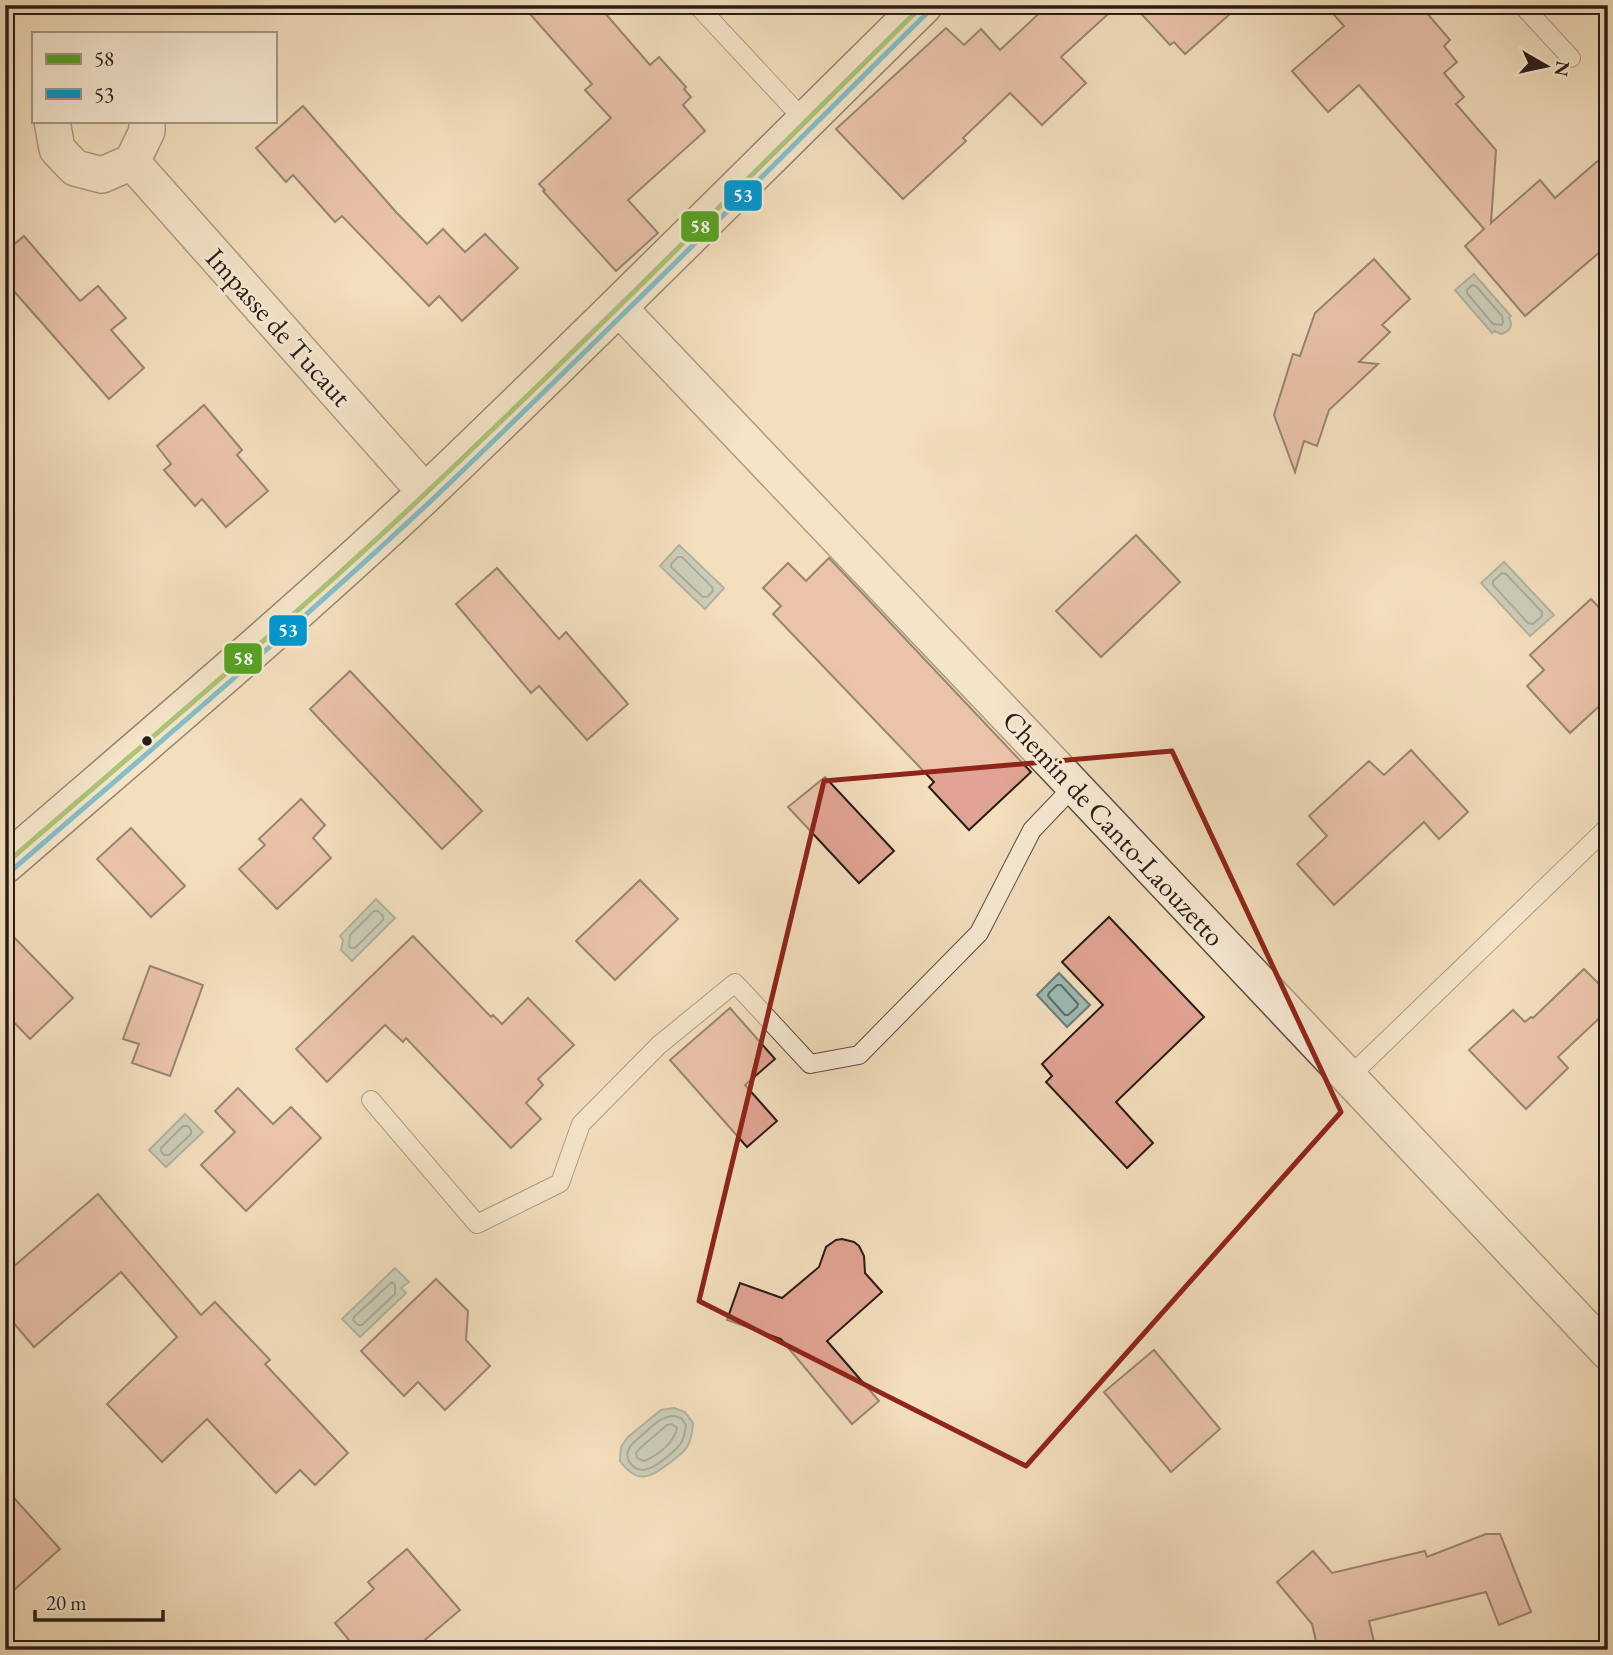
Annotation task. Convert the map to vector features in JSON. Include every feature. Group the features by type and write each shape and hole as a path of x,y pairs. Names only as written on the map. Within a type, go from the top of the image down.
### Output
{"main road":[{"path":"5,864 273,631 426,493 923,5"}],"street":[{"path":"52,122 57,149 75,168 103,175 132,162 148,131 147,122"},
{"name":"Impasse de Tucaut","path":"132,162 426,493"},
{"name":"Chemin de Canto-Laouzetto","path":"618,306 1608,1352"}],"lane":[{"path":"697,5 805,121"},
{"path":"1522,5 1572,58"},
{"path":"371,1100 477,1224 561,1183 581,1124 659,1045 735,983 810,1064 859,1055 979,933 1032,830 1074,786"},
{"path":"1349,1077 1608,827"}],"highlighted area":[{"path":"1172,751 1341,1112 1026,1466 699,1301 824,781"}],"water":[{"path":"1474,274 1511,316 1511,326 1506,332 1492,333 1455,290"},
{"path":"679,545 724,588 705,609 660,566"},
{"path":"1504,562 1554,615 1530,636 1481,583"},
{"path":"376,899 395,918 352,961 341,950 343,940 340,936"},
{"path":"1059,973 1090,1005 1067,1027 1037,995"},
{"path":"185,1114 203,1132 166,1167 149,1150"},
{"path":"395,1268 409,1282 401,1288 406,1293 360,1337 342,1319"},
{"path":"674,1408 685,1412 693,1423 687,1447 652,1475 633,1474 620,1461 621,1447 628,1437 661,1410"}],"building":[{"path":"522,5 598,5 650,65 659,57 686,87 684,89 691,97 683,105 705,131 628,200 658,233 616,271 539,184 611,118 585,90 592,84"},
{"path":"1048,5 1118,5 1061,57 1086,83 1042,125 1010,93 963,138 966,141 903,199 836,129 946,28 964,45 981,29 1000,50"},
{"path":"1133,5 1240,5 1185,54 1174,42 1170,45"},
{"path":"1325,5 1420,5 1450,40 1444,46 1457,62 1444,73 1464,97 1456,104 1496,150 1491,223 1540,180 1555,198 1608,152 1608,245 1525,316 1465,246 1484,229 1359,85 1328,112 1292,71 1344,26"},
{"path":"303,106 427,244 443,229 465,252 485,234 518,268 462,321 439,296 429,306 342,216 335,222 293,175 286,182 256,148"},
{"path":"24,236 80,301 98,286 126,318 111,330 144,368 109,399 5,281 5,252"},
{"path":"1374,259 1410,299 1382,325 1390,332 1359,362 1378,364 1329,410 1317,446 1304,441 1295,472 1274,415 1293,354 1300,356 1315,313"},
{"path":"204,405 242,450 237,455 268,491 226,527 202,499 195,506 164,470 171,464 157,446"},
{"path":"1136,535 1180,582 1101,657 1056,611"},
{"path":"829,558 1031,772 969,830 929,787 934,782 773,614 781,606 763,588 788,563 806,581"},
{"path":"497,568 559,639 566,632 628,704 587,740 539,686 531,693 456,604"},
{"path":"1591,599 1608,617 1608,698 1570,733 1527,686 1544,670 1530,655"},
{"path":"350,671 482,811 442,849 310,709"},
{"path":"1411,750 1468,812 1439,839 1424,822 1334,905 1297,864 1327,836 1309,816 1369,761 1384,775"},
{"path":"825,777 894,851 859,883 788,807"},
{"path":"301,799 325,825 313,838 331,858 277,909 239,869 265,845 259,839"},
{"path":"131,828 185,886 151,917 97,859"},
{"path":"640,880 678,919 615,980 576,941"},
{"path":"1109,917 1204,1017 1116,1102 1153,1143 1127,1168 1046,1082 1052,1076 1042,1064 1103,1005 1062,962"},
{"path":"5,928 73,998 30,1039 5,1013"},
{"path":"413,936 491,1017 493,1015 502,1024 528,998 574,1045 538,1079 543,1085 526,1103 541,1119 511,1148 406,1038 403,1042 385,1025 327,1082 296,1049"},
{"path":"150,966 203,985 170,1076 132,1063 139,1044 123,1039"},
{"path":"1584,969 1608,993 1608,1010 1558,1057 1568,1068 1526,1109 1469,1050 1513,1010 1525,1022 1533,1018"},
{"path":"730,1008 775,1059 745,1085 777,1121 747,1147 670,1060"},
{"path":"238,1088 273,1124 291,1107 321,1138 246,1211 201,1165 235,1132 215,1111"},
{"path":"98,1194 201,1315 215,1302 270,1360 265,1364 348,1453 315,1485 300,1470 276,1493 207,1419 162,1462 107,1404 177,1337 121,1272 34,1347 5,1313 5,1274"},
{"path":"842,1239 859,1246 864,1256 865,1273 882,1292 827,1341 879,1401 852,1424 781,1339 727,1320 740,1283 782,1298 819,1267 826,1247"},
{"path":"436,1279 468,1311 466,1340 490,1366 445,1410 418,1382 404,1396 361,1351"},
{"path":"1154,1350 1220,1429 1171,1472 1104,1392"},
{"path":"5,1488 60,1549 5,1598"},
{"path":"1486,1534 1500,1534 1531,1612 1499,1625 1486,1592 1369,1621 1376,1650 1318,1650 1312,1624 1277,1582 1313,1551 1332,1573 1425,1551 1427,1557"},
{"path":"407,1549 460,1610 413,1650 357,1650 335,1623 374,1589 368,1582"}],"transit line":[{"name":"58","path":"5,864 376,540 614,311 923,5"},
{"name":"53","path":"11,871 277,641 433,499 929,11"}]}
